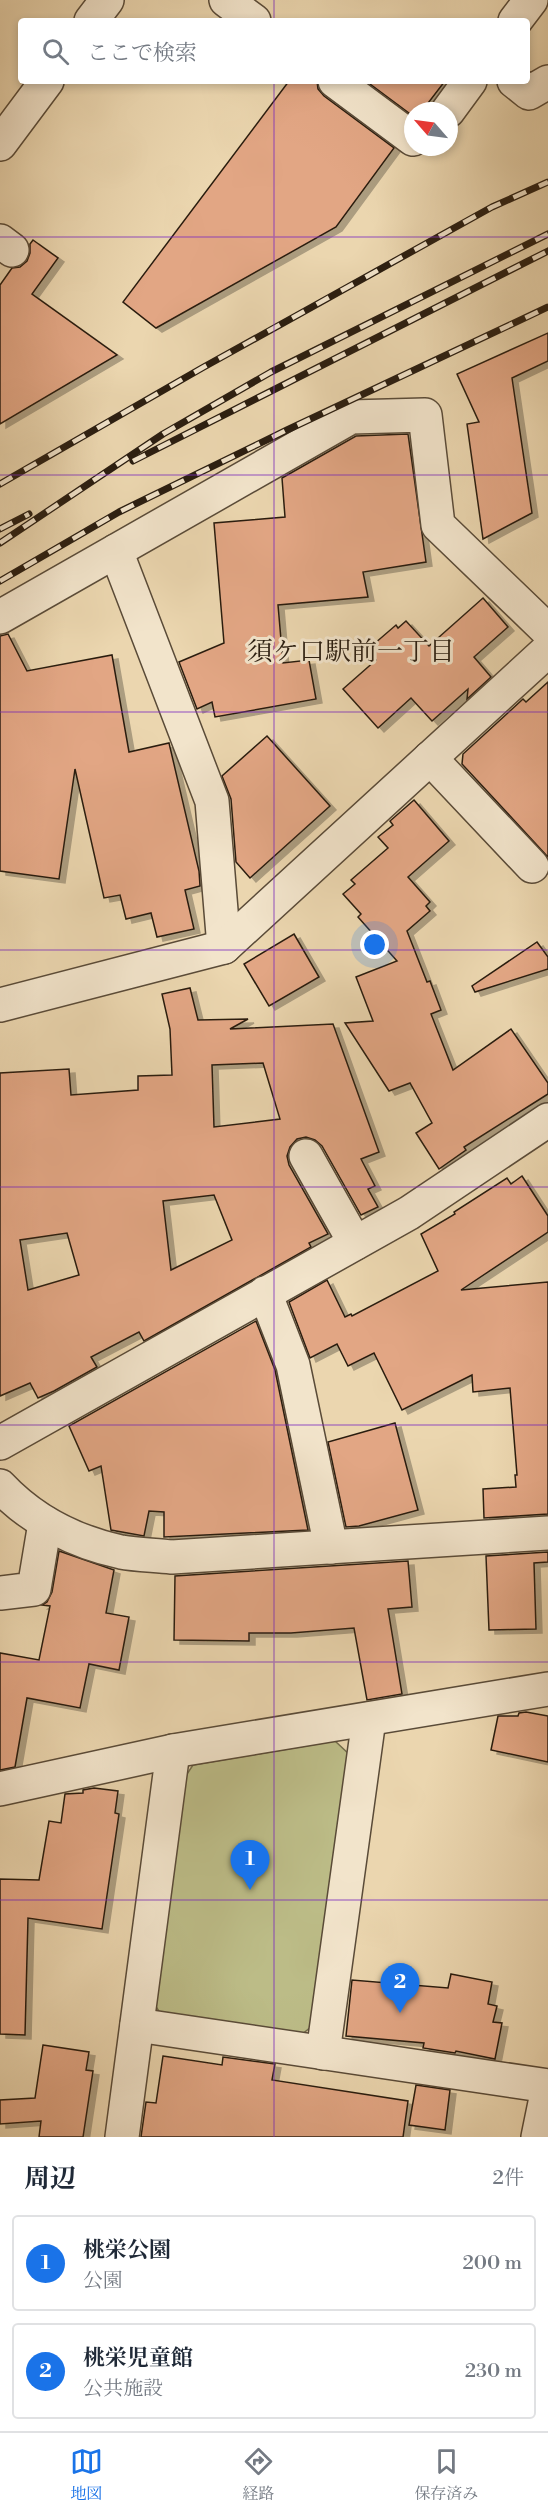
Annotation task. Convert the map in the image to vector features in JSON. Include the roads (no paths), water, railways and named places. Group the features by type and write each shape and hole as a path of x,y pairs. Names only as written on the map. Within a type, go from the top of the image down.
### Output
{"street":[{"path":"93,18 107,0"},
{"path":"226,0 250,18"},
{"path":"517,18 531,0"},
{"path":"517,84 529,93 548,82"},
{"path":"0,144 44,84"},
{"path":"339,84 404,132"},
{"path":"454,102 468,84"},
{"path":"0,617 351,417 425,415 438,525 548,631"},
{"path":"116,552 212,801 224,947"},
{"path":"0,1005 224,947 548,650"},
{"path":"430,758 532,866"},
{"path":"0,1443 409,1213 546,1126"},
{"path":"306,1156 355,1243"},
{"path":"264,1293 293,1365 331,1547"},
{"path":"0,1486 18,1505 45,1523 88,1542 122,1552 172,1557 548,1533"},
{"path":"0,1593 34,1589 45,1523"},
{"path":"0,1789 173,1751 548,1689"},
{"path":"323,2053 369,1719"},
{"path":"123,2137 173,1751"},
{"path":"137,2025 548,2087 538,2137"}],"railway":[{"path":"0,484 202,368 492,207 548,182"},
{"path":"0,543 163,434 271,372 548,234"},
{"path":"133,461 548,251"},
{"path":"0,581 119,512 548,307"},
{"path":"0,529 29,514"}],"place":[{"name":"桃栄公園","path":"250,1890"},
{"name":"桃栄児童館","path":"400,2013"}],"district":[{"name":"須ケ口駅前一丁目","path":"351,651"}]}
